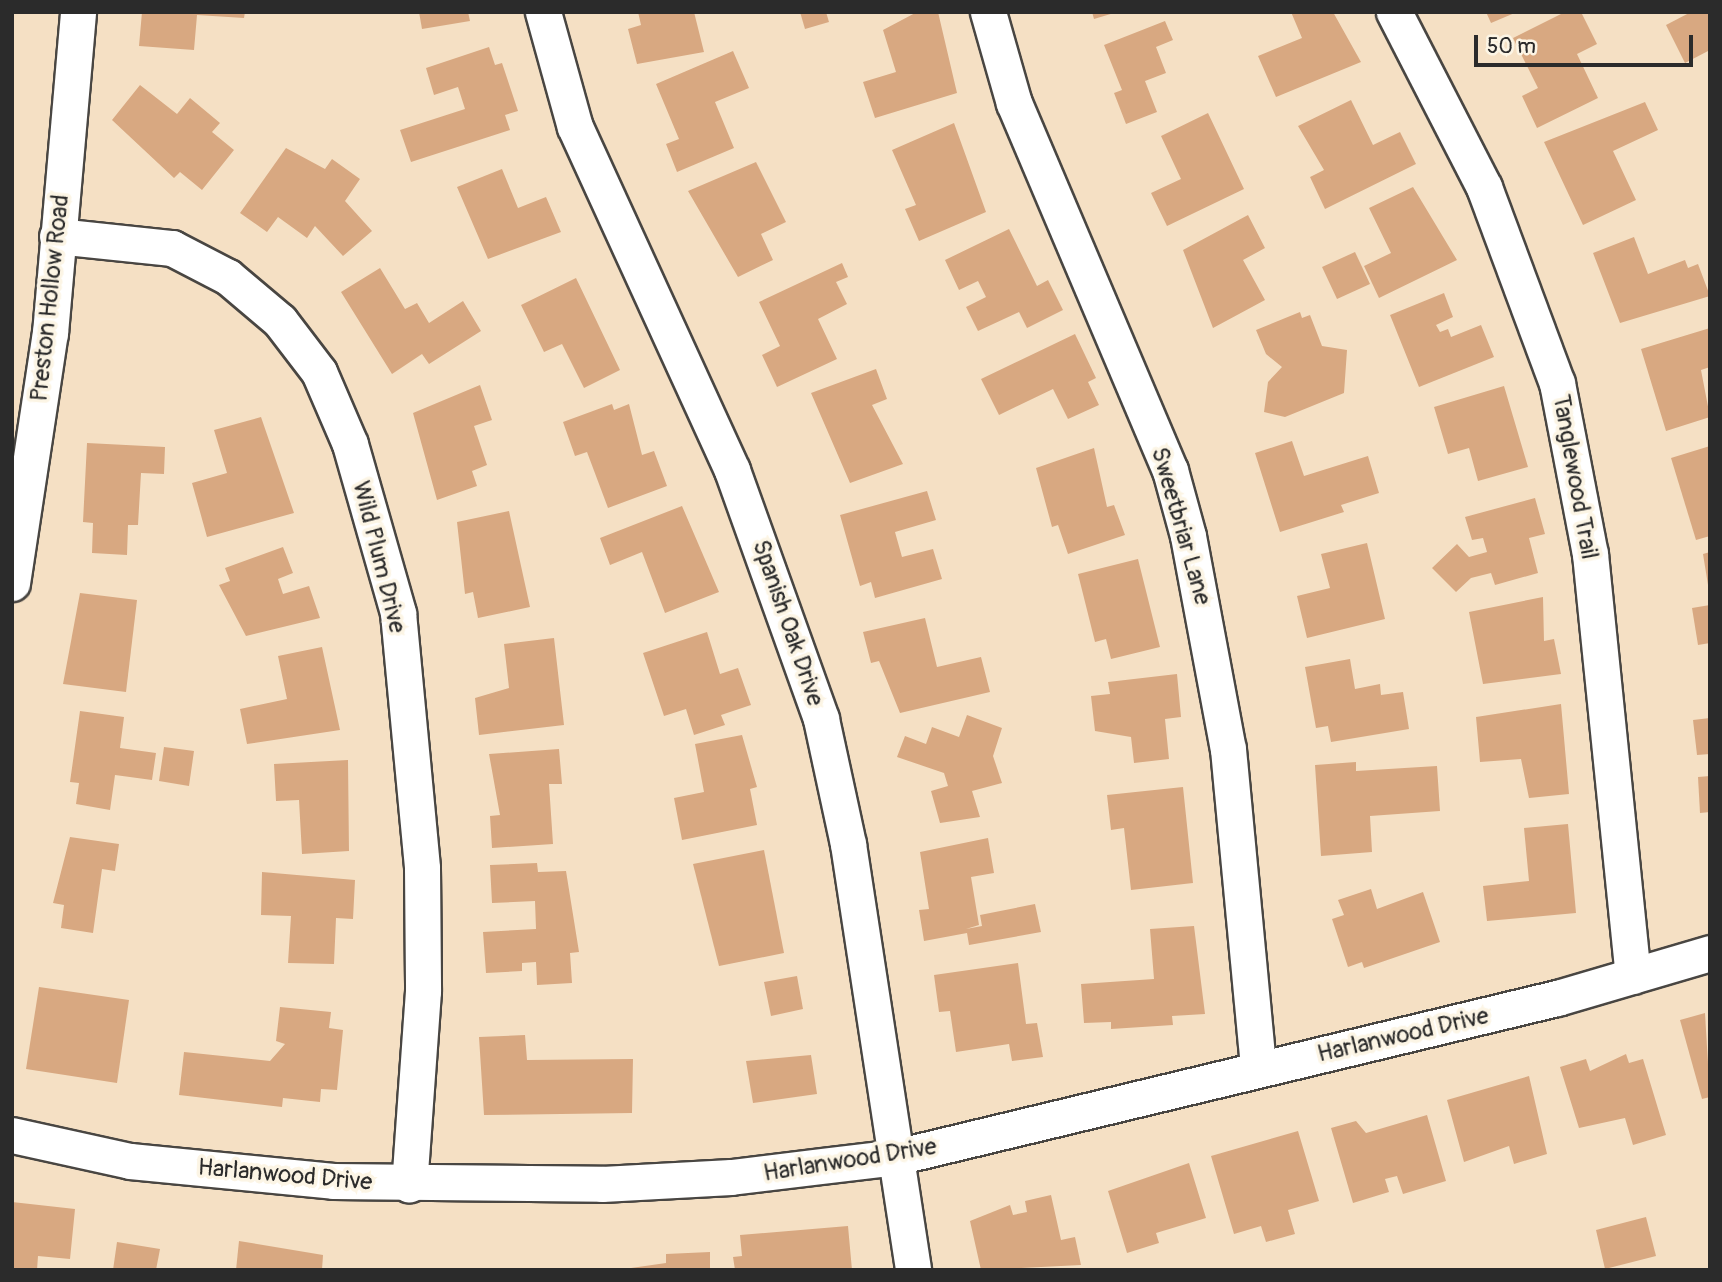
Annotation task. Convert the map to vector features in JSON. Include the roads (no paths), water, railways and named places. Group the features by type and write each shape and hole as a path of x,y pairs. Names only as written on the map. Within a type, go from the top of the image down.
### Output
{"street":[{"name":"Preston Hollow Road","path":"12,583 50,333 78,12"},
{"name":"Spanish Oak Drive","path":"543,12 575,127 732,470 821,719 848,844 913,1270"},
{"name":"Sweetbriar Lane","path":"988,12 1014,103 1165,458 1188,536 1228,749 1258,1069"},
{"name":"Tanglewood Trail","path":"1394,12 1484,187 1558,383 1590,554 1633,976"},
{"name":"Wild Plum Drive","path":"57,236 172,248 228,277 280,321 319,372 350,444 398,612 422,867 423,992 409,1184"},
{"name":"Harlanwood Drive","path":"12,1135 130,1161 409,1184 628,1183 896,1157 1633,976 1710,953"}]}
